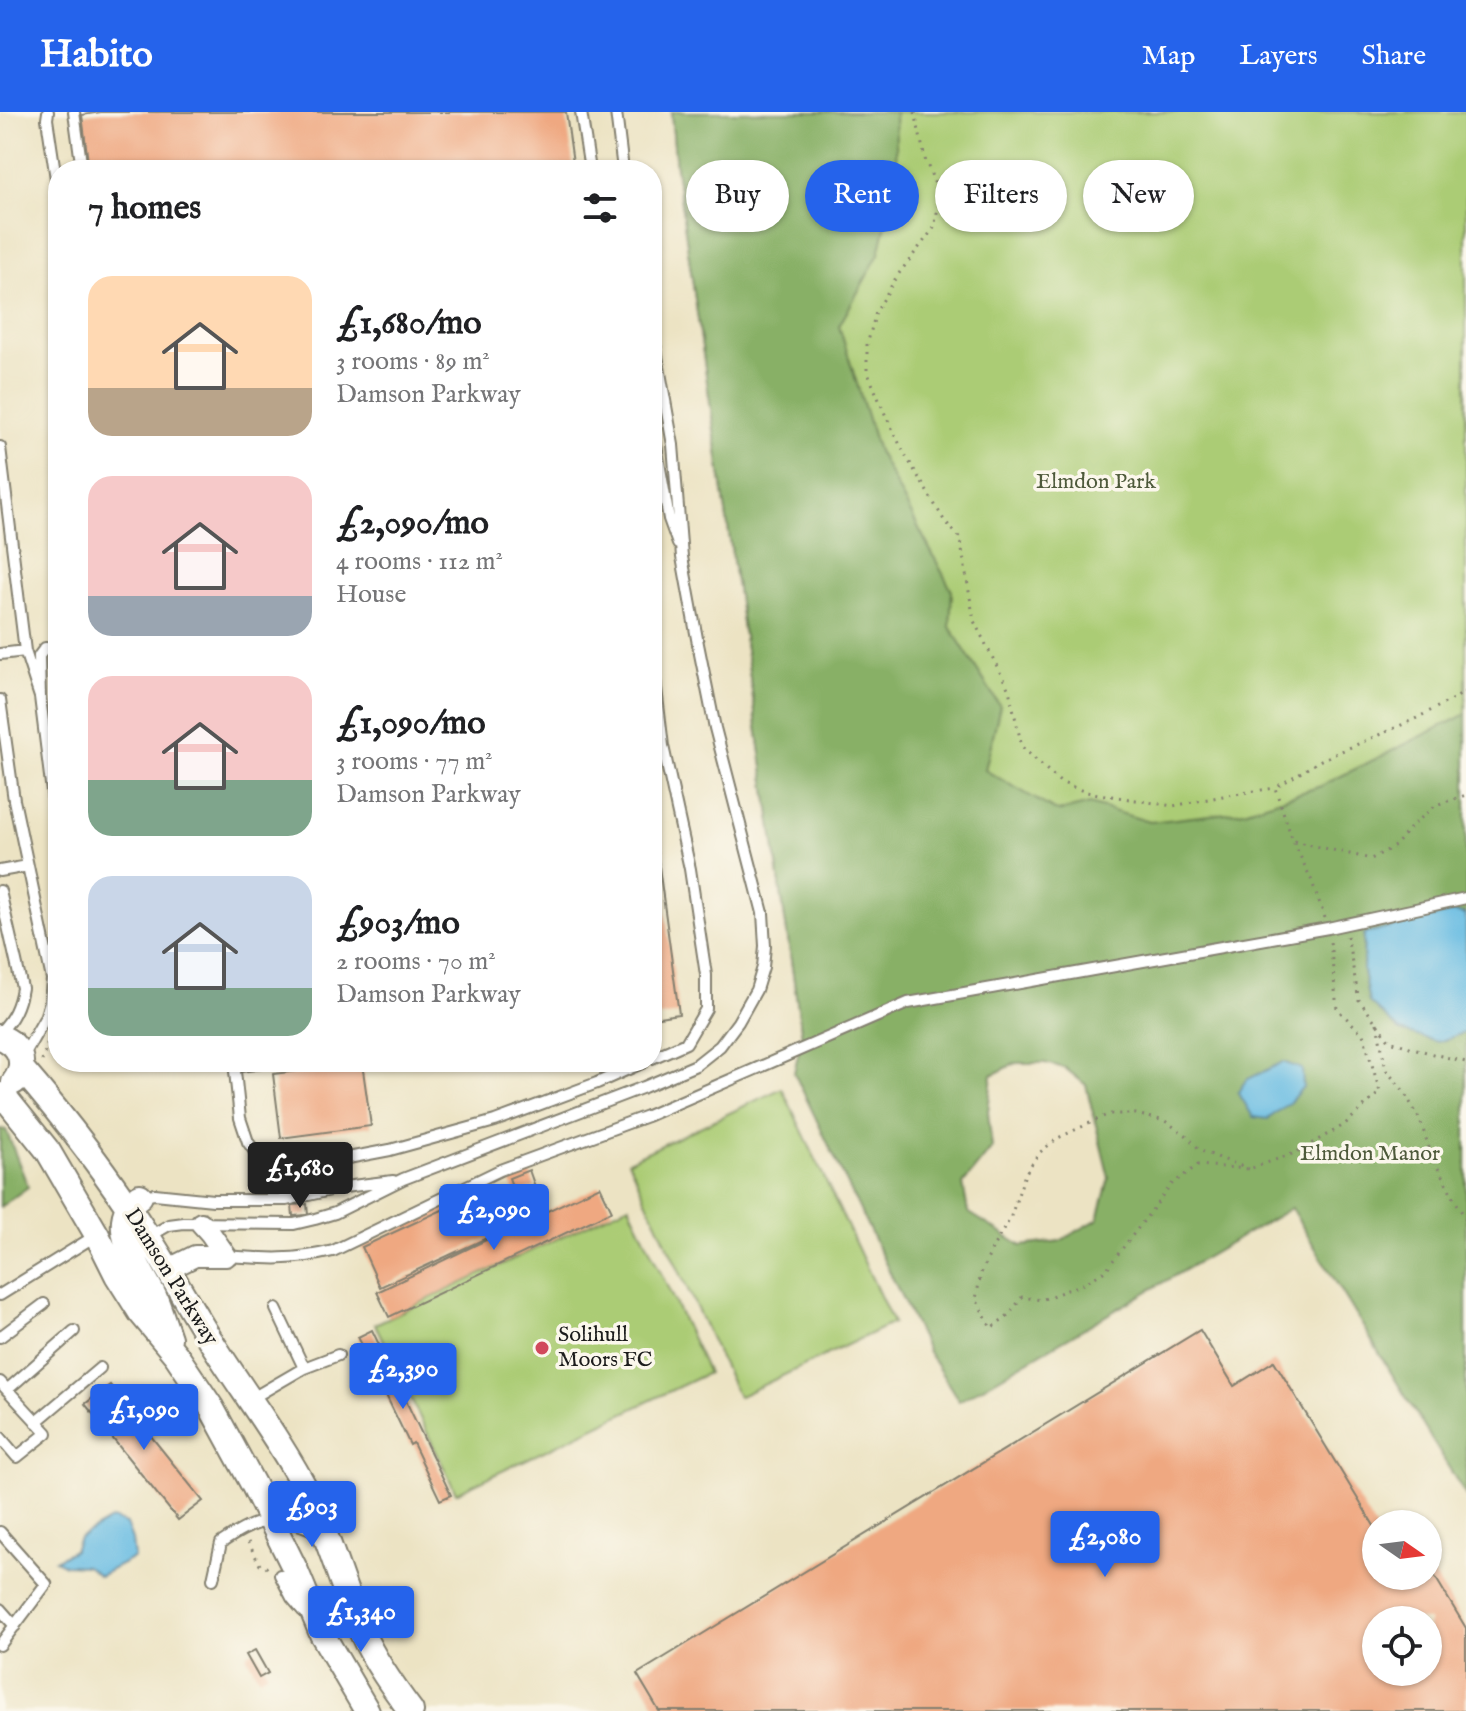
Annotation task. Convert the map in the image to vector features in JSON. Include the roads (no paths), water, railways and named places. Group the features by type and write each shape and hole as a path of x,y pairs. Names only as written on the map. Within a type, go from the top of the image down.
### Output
{"street":[{"name":"Damson Parkway","path":"0,1034 13,1044 22,1064 108,1178 134,1202 137,1238 167,1270 283,1450 326,1536 363,1635 377,1663 411,1711"},
{"path":"0,1092 18,1077 22,1064"},
{"name":"Damson Parkway","path":"0,1092 48,1151 141,1313 176,1355 211,1407 264,1521 296,1571 322,1634 367,1711"},
{"path":"201,1223 226,1256"},
{"path":"94,1229 137,1238 130,1254 153,1295 176,1355"},
{"path":"167,1270 195,1256 226,1256"}],"lane":[{"path":"48,112 53,160"},
{"path":"74,112 81,160"},
{"path":"581,112 588,160"},
{"path":"616,112 622,160"},
{"path":"137,1238 169,1225 294,1224 335,1213 403,1179 696,1065 720,1046 738,1022 756,990 763,967 763,913 715,728 682,557 673,445 662,384"},
{"path":"0,447 25,651 40,697"},
{"path":"662,479 669,519 682,557"},
{"path":"48,648 39,656 40,697 48,761"},
{"path":"0,654 25,651"},
{"path":"0,700 14,800 48,960"},
{"path":"662,738 690,869 706,975 706,1009 686,1043 662,1054"},
{"path":"0,871 28,866"},
{"path":"0,891 22,988 13,1017 0,1034"},
{"path":"226,1256 281,1260 333,1251 500,1170 647,1116 908,1003 1345,925 1466,898"},
{"path":"22,1064 48,1008"},
{"path":"235,1072 240,1118 248,1142 258,1156 277,1164 306,1166 390,1150 495,1121 622,1072"},
{"path":"134,1202 155,1194 213,1200 286,1200 344,1187 403,1179"},
{"path":"0,1295 94,1229"},
{"path":"0,1337 44,1304"},
{"path":"276,1309 304,1368"},
{"path":"0,1437 17,1457 47,1433 4,1386 74,1331"},
{"path":"249,1400 304,1368 338,1355"},
{"path":"36,1422 100,1368"},
{"path":"213,1579 221,1543 242,1528 264,1521 287,1520 326,1536"},
{"path":"0,1532 46,1584 0,1645"},
{"path":"277,1578 322,1634"},
{"path":"0,1609 15,1626"}],"water":[{"path":"1454,912 1466,915 1466,1032 1438,1042 1400,1031 1369,1002 1363,971 1364,934"},
{"path":"1283,1062 1302,1069 1303,1087 1268,1119 1253,1117 1238,1092 1246,1080"},
{"path":"112,1519 126,1524 134,1558 99,1576 86,1566 65,1565 55,1560 74,1550 79,1538"}],"place":[{"name":"Solihull Moors FC","path":"542,1348"}],"park label":[{"name":"Elmdon Park","path":"1096,482"},
{"name":"Elmdon Manor","path":"1370,1154"}]}
